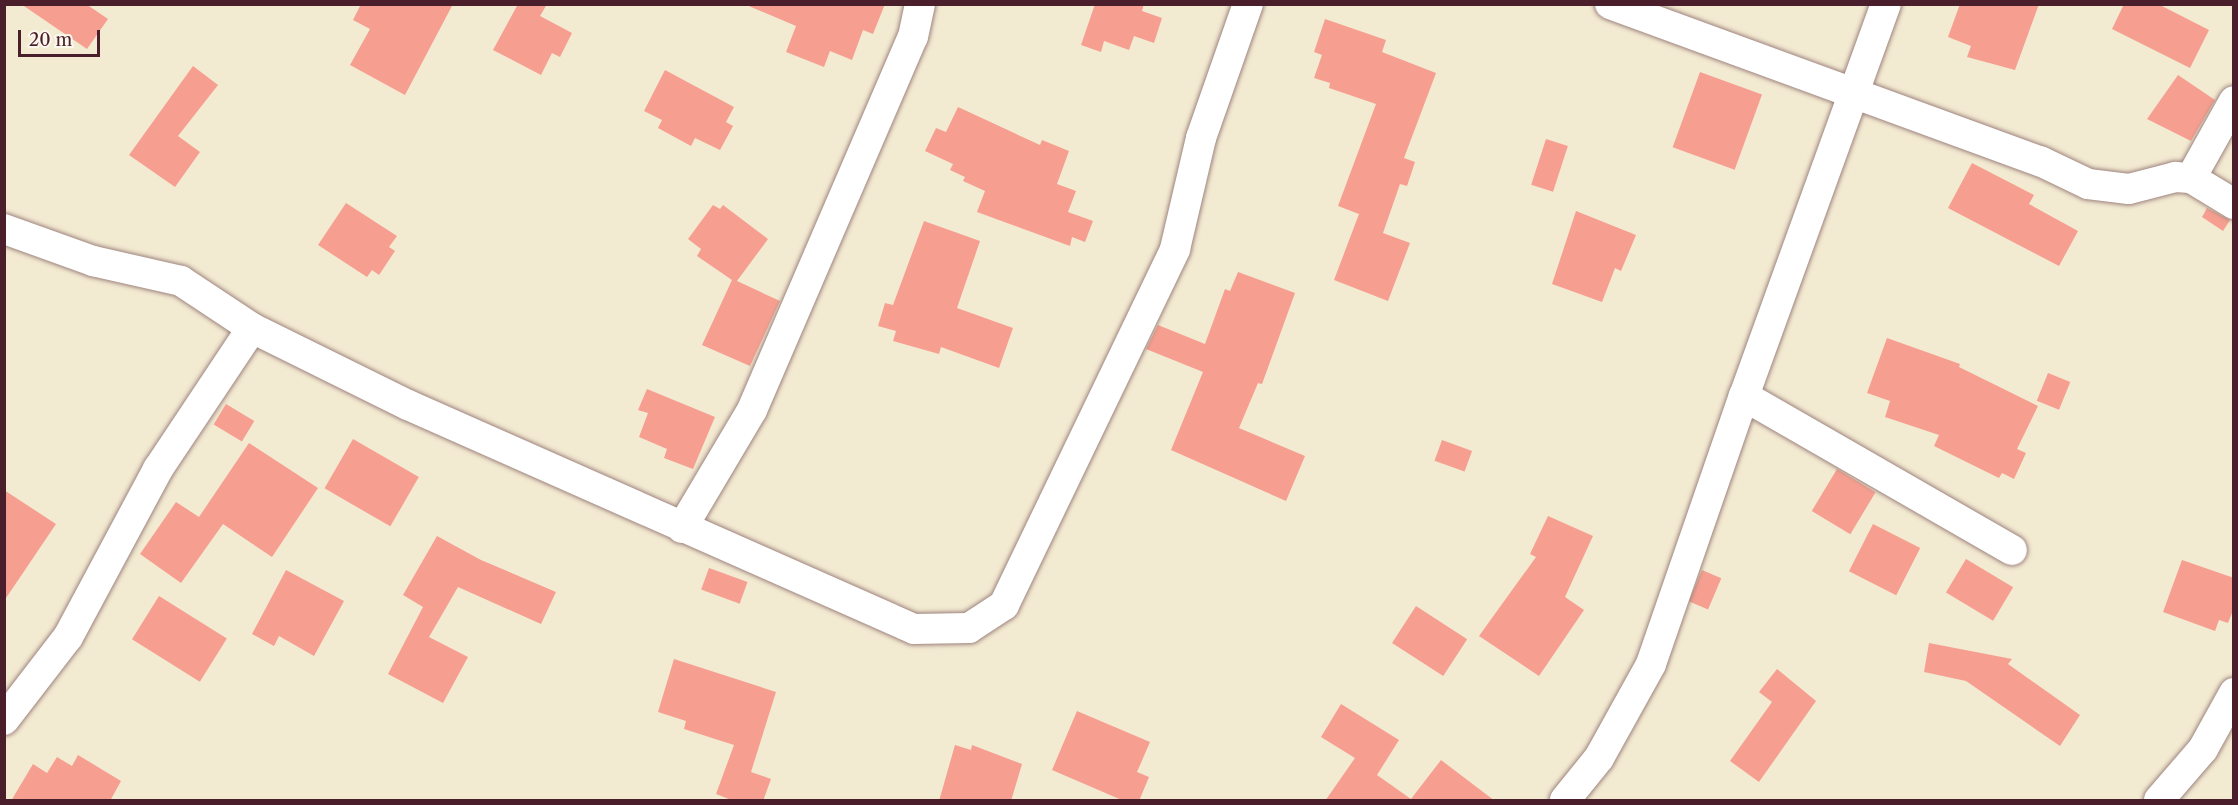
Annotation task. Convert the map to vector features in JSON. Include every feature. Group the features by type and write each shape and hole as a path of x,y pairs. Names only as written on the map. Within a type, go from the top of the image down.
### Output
{"street":[{"path":"682,528 752,410 913,38 920,4"},
{"path":"4,229 93,261 181,281 252,328 408,405 914,629 969,628 1004,604 1175,249 1202,138 1248,4"},
{"path":"1610,4 2040,161 2088,184 2129,189 2175,177 2191,178 2234,204"},
{"path":"1565,801 1599,758 1651,664 1744,396 1886,4"},
{"path":"2191,178 2234,101"},
{"path":"4,720 68,637 158,469 252,328"},
{"path":"1744,396 2012,550"},
{"path":"2159,801 2203,749 2234,693"}],"building":[{"path":"21,4 86,4 108,19 87,49"},
{"path":"361,4 453,4 405,95 350,65 370,29 353,20"},
{"path":"518,4 547,4 540,16 572,33 560,57 552,53 541,75 493,50"},
{"path":"744,4 885,4 873,34 863,30 852,60 830,51 824,67 786,52 796,26"},
{"path":"1095,4 1144,4 1142,11 1162,18 1154,43 1134,36 1129,50 1104,41 1101,52 1081,45"},
{"path":"1960,4 2039,4 2015,70 1967,57 1971,46 1948,37"},
{"path":"2124,4 2158,4 2209,30 2190,68 2112,29"},
{"path":"1325,19 1386,40 1382,52 1436,73 1404,158 1415,162 1407,186 1400,184 1383,233 1410,243 1388,301 1334,280 1359,214 1338,206 1376,104 1329,88 1330,83 1314,78 1322,55 1314,52"},
{"path":"193,66 218,85 178,136 200,152 175,187 129,155"},
{"path":"665,70 734,107 726,122 733,126 720,150 695,138 691,146 658,128 662,120 644,111"},
{"path":"1700,72 1762,95 1735,170 1673,147"},
{"path":"2178,75 2215,100 2191,141 2147,119"},
{"path":"958,107 1040,145 1042,140 1069,151 1057,184 1076,191 1068,212 1093,221 1085,242 1072,237 1070,246 977,212 985,191 963,181 965,177 950,170 953,164 925,151 936,128 946,132"},
{"path":"1546,139 1568,146 1553,192 1531,185"},
{"path":"1972,163 2034,195 2029,204 2078,231 2059,266 1948,208"},
{"path":"346,203 397,236 389,247 395,251 379,275 372,270 367,277 318,245"},
{"path":"713,205 720,209 723,205 768,239 737,281 780,301 750,366 702,345 732,280 697,256 701,249 688,239"},
{"path":"2207,208 2230,220 2223,231 2202,217"},
{"path":"1576,211 1636,235 1621,271 1615,268 1602,302 1552,284"},
{"path":"924,221 980,241 957,308 1013,328 999,368 941,347 939,354 893,341 896,331 878,326 885,303 893,305"},
{"path":"1238,272 1295,293 1262,384 1258,383 1239,428 1305,456 1286,501 1171,450 1203,372 1146,349 1158,325 1205,344 1225,289 1230,291"},
{"path":"1887,338 1960,364 1959,367 2038,406 2017,449 2026,453 2014,479 2002,473 1999,478 1934,446 1939,435 1885,417 1890,401 1867,393"},
{"path":"2048,373 2070,382 2059,410 2037,401"},
{"path":"647,389 715,417 693,469 664,458 667,449 639,437 648,413 638,410"},
{"path":"226,404 254,421 242,442 214,425"},
{"path":"353,439 419,477 390,526 324,488"},
{"path":"1442,440 1472,451 1465,472 1434,461"},
{"path":"249,443 318,488 272,557 223,524 181,583 140,554 176,502 199,517"},
{"path":"1837,469 1876,492 1850,534 1812,511"},
{"path":"4,490 56,524 4,601"},
{"path":"1548,516 1593,536 1565,597 1584,610 1539,676 1479,636 1536,557 1530,554"},
{"path":"1873,524 1920,548 1896,595 1849,571"},
{"path":"437,536 481,560 556,592 541,624 458,587 429,637 468,657 443,703 388,674 423,607 403,595"},
{"path":"1966,559 2013,587 1993,621 1946,592"},
{"path":"2182,560 2234,578 2234,608 2228,623 2219,620 2215,631 2163,612"},
{"path":"709,568 748,582 740,604 701,590"},
{"path":"286,570 344,601 314,656 279,636 274,646 252,634"},
{"path":"1702,570 1721,578 1708,610 1689,601"},
{"path":"159,596 227,638 200,682 132,639"},
{"path":"1416,606 1467,639 1443,676 1392,643"},
{"path":"1929,643 2012,659 2008,664 2080,715 2060,746 1966,681 1924,672"},
{"path":"674,659 776,692 751,772 771,779 763,801 734,801 716,794 734,745 684,729 686,721 658,712"},
{"path":"1777,669 1816,701 1759,782 1730,761 1772,702 1759,692"},
{"path":"1341,704 1399,740 1377,775 1411,799 1441,760 1495,801 1325,801 1355,758 1321,737"},
{"path":"1077,711 1150,742 1137,772 1149,777 1139,801 1124,801 1052,770"},
{"path":"955,745 971,750 972,745 1022,764 1011,801 939,801"},
{"path":"78,755 121,781 110,801 11,801 33,764 47,773 57,757 72,766"}]}
